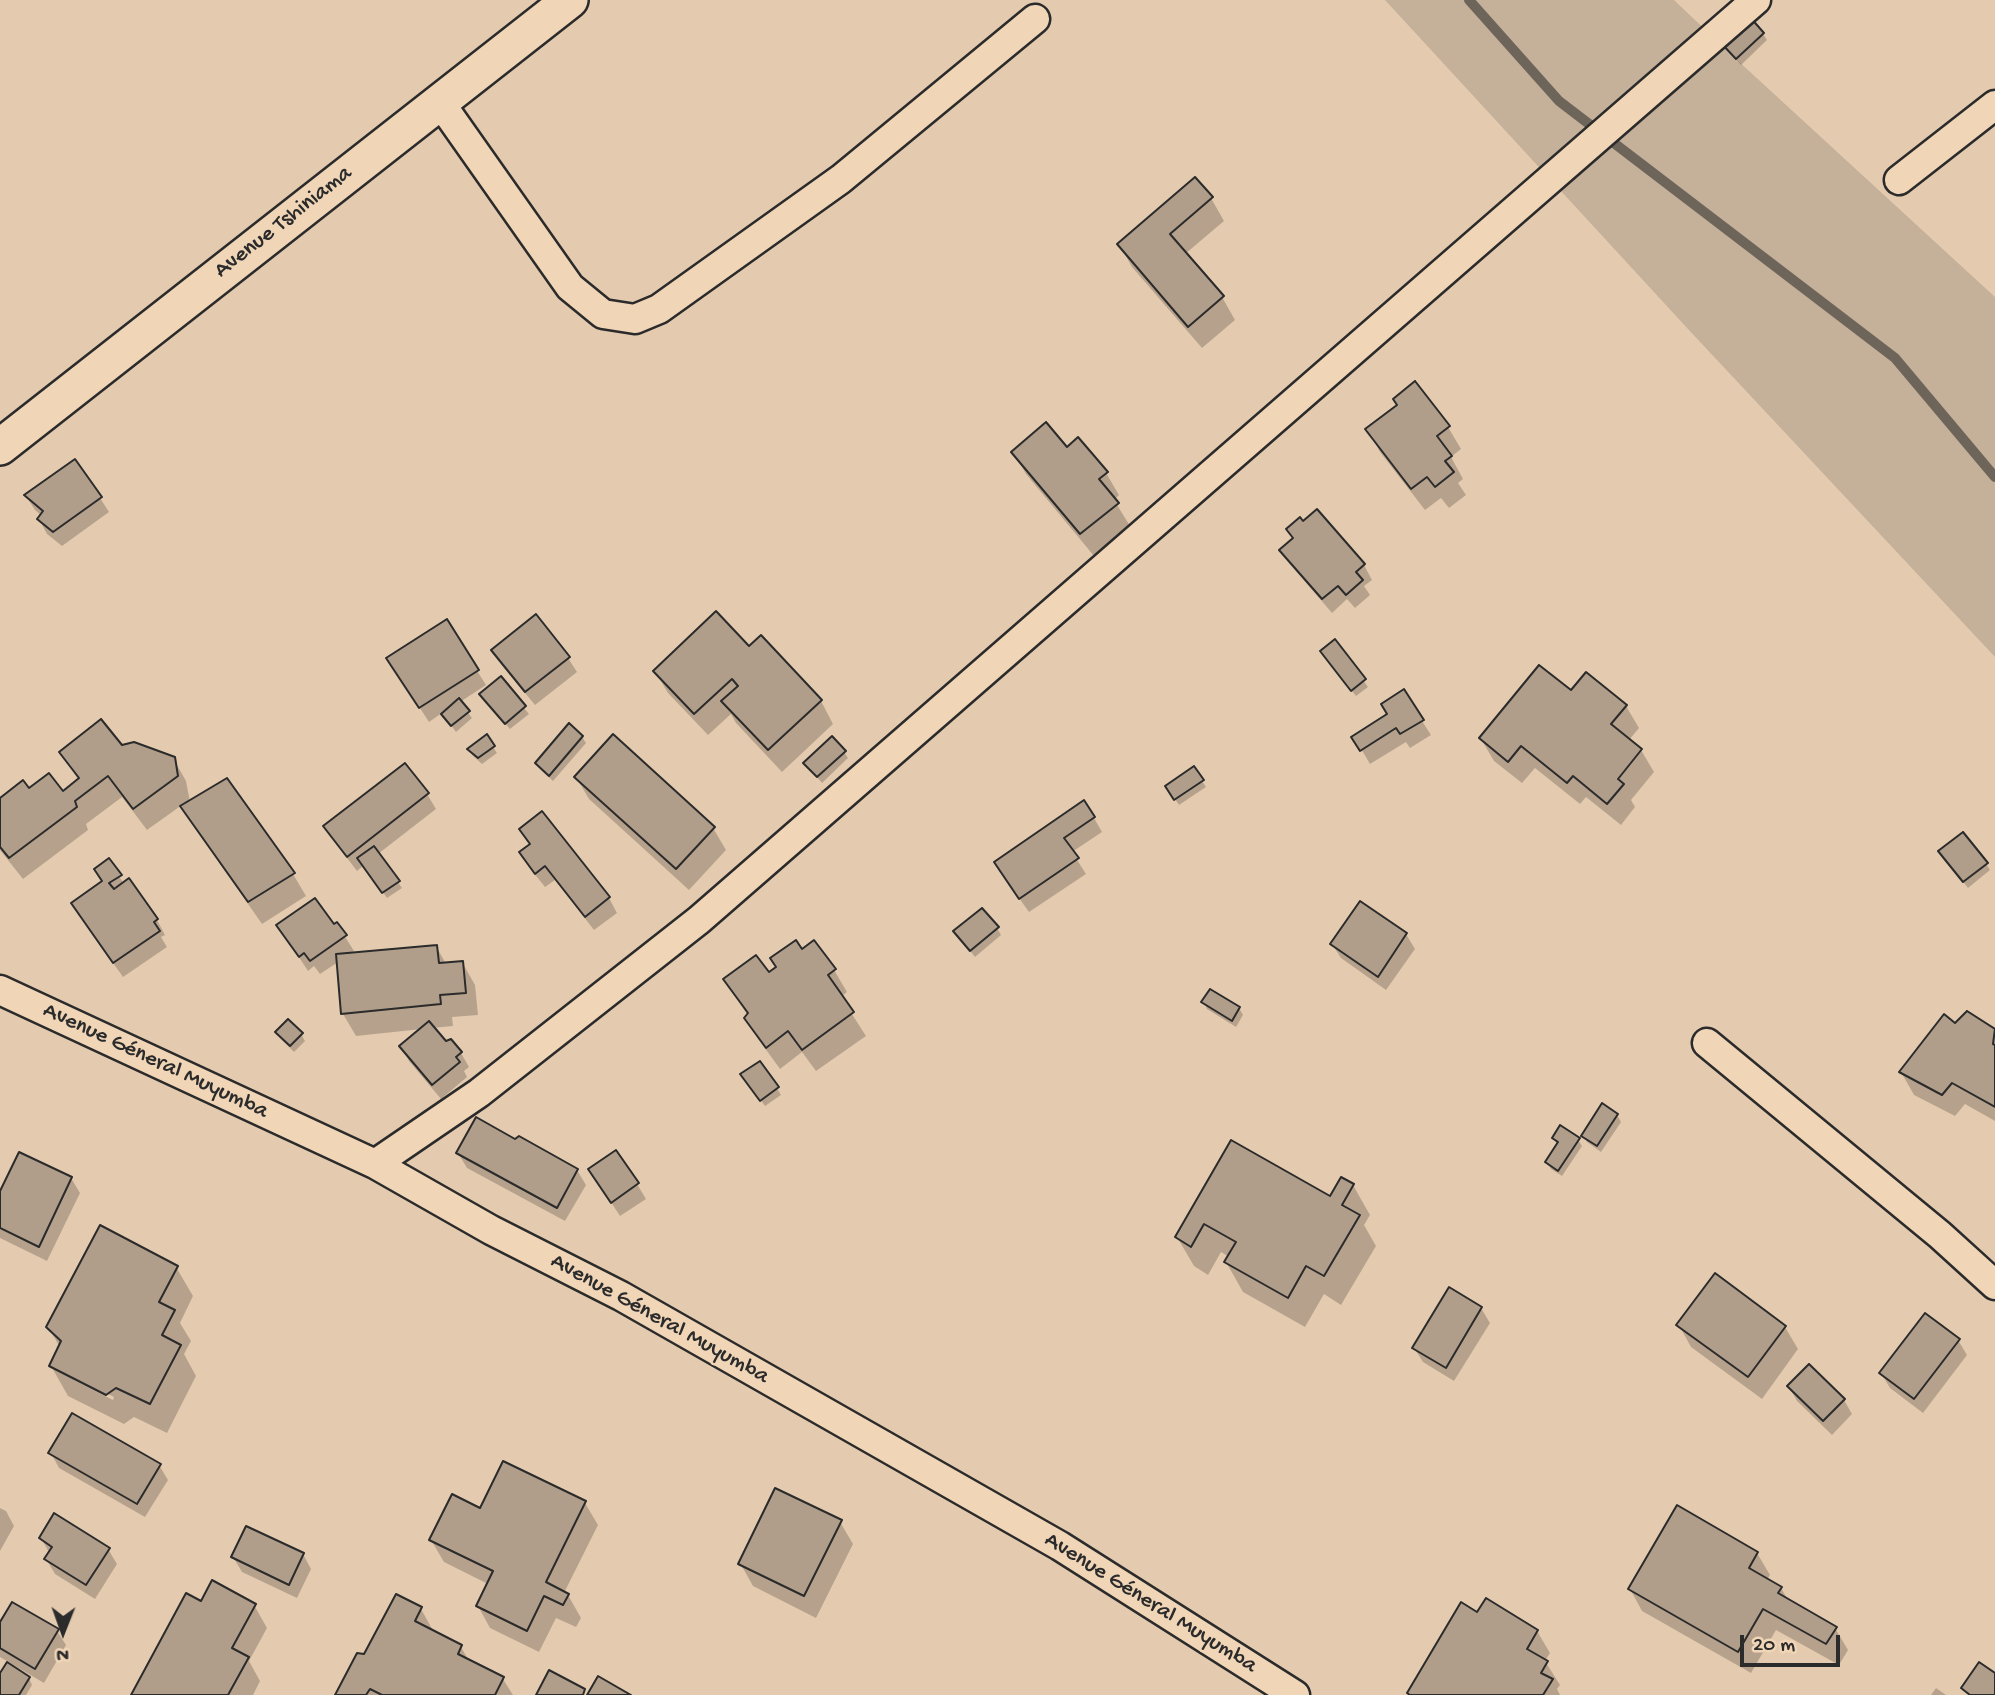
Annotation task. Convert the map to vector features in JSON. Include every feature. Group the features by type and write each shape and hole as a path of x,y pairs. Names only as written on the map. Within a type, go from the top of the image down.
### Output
{"street":[{"name":"Avenue Tshiniama","path":"0,447 570,0"},
{"path":"375,1164 479,1093 699,920 1756,0"},
{"path":"439,101 570,287 603,314 635,319 659,309 841,179 1035,19"},
{"path":"1899,180 1995,104"},
{"name":"Avenue Géneral Muyumba","path":"0,990 375,1164 491,1230 621,1296 1048,1540 1295,1695"},
{"path":"1707,1043 1940,1235 1995,1285"}],"shaded area":[{"path":"1385,0 1674,0 1995,297 1995,657 1688,329"}],"building":[{"path":"1749,16 1764,33 1736,59 1721,43"},
{"path":"1195,177 1213,197 1170,234 1224,296 1188,327 1117,244"},
{"path":"1415,381 1450,426 1437,436 1452,456 1445,461 1454,472 1435,487 1427,477 1411,489 1365,429 1397,405 1393,399"},
{"path":"1046,422 1067,447 1078,437 1108,472 1099,479 1119,503 1080,534 1011,452"},
{"path":"75,459 102,497 53,532 37,519 43,511 24,495"},
{"path":"1317,509 1365,564 1356,572 1363,580 1346,595 1338,586 1322,599 1279,550 1293,538 1286,529 1300,517 1303,521"},
{"path":"716,611 749,646 761,635 822,700 768,750 721,701 738,686 732,679 694,714 653,671"},
{"path":"536,614 570,657 525,692 491,650"},
{"path":"447,619 479,670 419,708 386,658"},
{"path":"1335,639 1366,679 1351,691 1320,651"},
{"path":"1539,665 1571,690 1586,672 1627,705 1611,724 1642,749 1618,779 1624,784 1607,804 1573,776 1567,783 1521,746 1508,762 1479,738"},
{"path":"501,676 526,706 505,724 479,694"},
{"path":"1404,689 1424,720 1400,734 1396,728 1360,751 1351,737 1387,714 1381,704"},
{"path":"459,698 470,711 451,726 441,714"},
{"path":"101,719 122,745 134,742 175,757 178,776 133,809 108,776 75,801 77,807 9,858 0,847 0,798 23,780 29,788 49,773 63,791 79,778 59,752"},
{"path":"569,723 583,736 549,776 535,763"},
{"path":"487,734 495,746 478,758 467,749"},
{"path":"613,734 715,827 676,869 574,777"},
{"path":"832,736 846,751 817,777 803,763"},
{"path":"405,763 429,793 347,857 323,826"},
{"path":"1194,766 1204,780 1174,800 1165,786"},
{"path":"227,778 295,873 248,902 180,806"},
{"path":"1084,800 1095,817 1064,838 1079,858 1019,899 994,862"},
{"path":"542,811 610,897 585,917 545,866 535,874 519,852 530,844 519,829"},
{"path":"1963,832 1988,863 1963,882 1938,851"},
{"path":"374,846 400,881 382,893 357,858"},
{"path":"109,858 122,875 109,883 114,889 129,878 158,919 154,922 160,931 113,963 71,903 102,881 94,869"},
{"path":"315,898 334,924 337,922 347,935 310,961 304,953 299,957 276,925"},
{"path":"1360,901 1407,933 1378,977 1330,944"},
{"path":"982,908 999,927 970,951 953,931"},
{"path":"796,940 802,949 814,940 836,969 828,975 854,1012 802,1050 788,1031 766,1048 744,1018 748,1013 723,979 756,955 769,972 776,967 770,958"},
{"path":"437,945 439,963 463,961 466,993 440,995 441,1004 341,1014 336,954"},
{"path":"1210,989 1240,1007 1232,1021 1201,1002"},
{"path":"1967,1011 1995,1029 1995,1107 1952,1083 1942,1095 1899,1072 1944,1014 1955,1023"},
{"path":"288,1019 303,1033 290,1046 275,1032"},
{"path":"429,1021 446,1041 451,1039 462,1052 456,1057 460,1062 432,1085 399,1046"},
{"path":"760,1061 779,1087 760,1101 740,1074"},
{"path":"1602,1103 1618,1114 1597,1146 1581,1136"},
{"path":"476,1117 515,1139 519,1136 578,1169 557,1208 456,1153"},
{"path":"1560,1125 1580,1138 1558,1171 1545,1162 1558,1142 1552,1138"},
{"path":"1231,1140 1330,1196 1341,1177 1354,1184 1342,1205 1360,1215 1324,1276 1306,1266 1288,1298 1224,1262 1236,1242 1204,1224 1191,1247 1175,1237"},
{"path":"616,1150 639,1183 611,1203 588,1169"},
{"path":"19,1152 72,1177 39,1247 0,1228 0,1191"},
{"path":"100,1225 178,1266 159,1302 175,1310 162,1335 181,1345 150,1404 116,1388 106,1395 49,1366 61,1341 46,1327"},
{"path":"1715,1273 1786,1326 1748,1377 1676,1325"},
{"path":"1449,1287 1482,1307 1446,1368 1412,1348"},
{"path":"1925,1313 1960,1339 1914,1399 1879,1373"},
{"path":"1809,1364 1845,1399 1823,1421 1787,1386"},
{"path":"72,1413 161,1464 137,1504 48,1453"},
{"path":"503,1461 586,1501 546,1582 569,1594 563,1605 544,1596 527,1631 476,1606 493,1571 429,1540 452,1494 480,1508"},
{"path":"775,1488 842,1520 804,1596 738,1564"},
{"path":"1677,1505 1758,1552 1749,1568 1782,1587 1778,1593 1837,1627 1826,1644 1763,1609 1738,1652 1628,1589"},
{"path":"54,1513 110,1548 86,1585 44,1559 52,1547 39,1538"},
{"path":"246,1526 304,1553 289,1585 231,1557"},
{"path":"212,1580 256,1604 232,1648 249,1657 228,1695 131,1695 186,1593 201,1601"},
{"path":"396,1594 422,1607 415,1621 462,1645 458,1654 504,1677 495,1695 382,1695 370,1689 366,1695 335,1695 357,1653 364,1654"},
{"path":"1486,1598 1538,1630 1527,1649 1548,1661 1541,1673 1553,1679 1543,1695 1407,1693 1461,1602 1477,1612"},
{"path":"12,1602 59,1629 35,1669 0,1648 0,1622"},
{"path":"7,1662 30,1677 19,1695 0,1695 0,1673"},
{"path":"1979,1662 1995,1673 1995,1695 1970,1695 1961,1688"},
{"path":"549,1670 585,1689 583,1695 536,1695"},
{"path":"598,1676 631,1695 587,1695"}],"waterway":[{"path":"1469,0 1559,101 1895,358 1995,477"}]}
